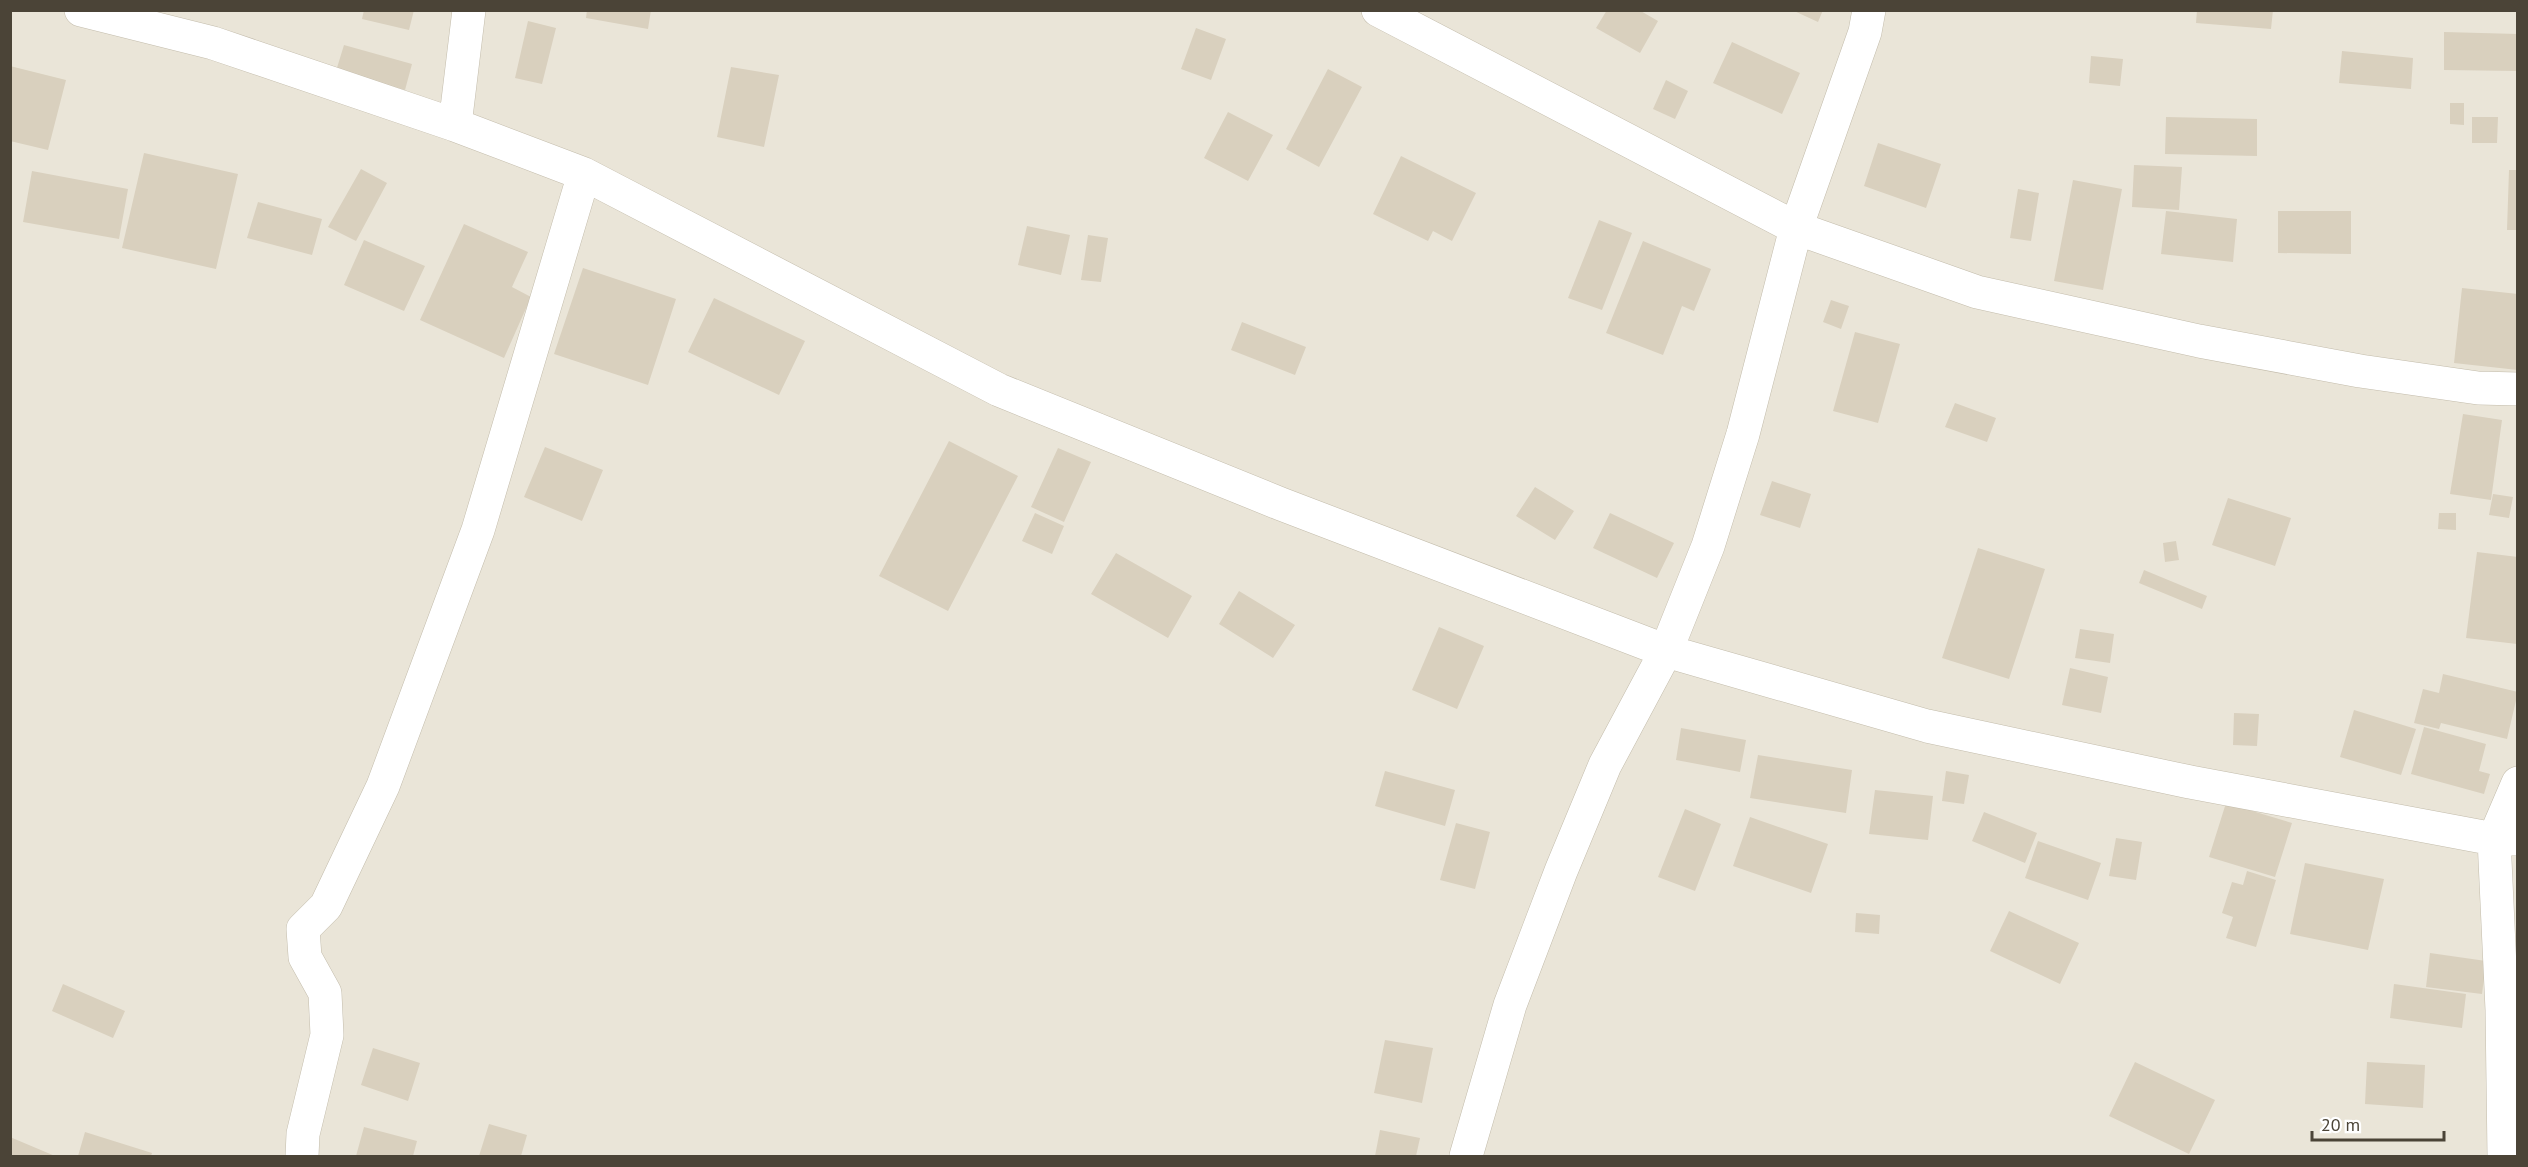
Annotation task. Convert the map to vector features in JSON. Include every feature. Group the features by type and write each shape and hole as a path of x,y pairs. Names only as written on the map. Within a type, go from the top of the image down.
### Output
{"street":[{"path":"81,10 213,43 455,125 584,174 999,390 1281,504 1666,651 1927,726 2190,782 2505,839"},
{"path":"455,125 470,10"},
{"path":"1378,10 1796,228 1977,292 2199,341 2360,371 2478,387 2517,389"},
{"path":"1466,1156 1510,1005 1561,871 1605,765 1666,651 1708,546 1743,434 1796,228 1865,32 1869,10"},
{"path":"302,1156 303,1134 327,1035 325,993 305,957 303,929 326,906 383,786 462,575 478,530 584,174"},
{"path":"2504,1156 2502,1010 2505,839 2517,783"}],"shaded area":[{"path":"11,11 2517,11 2517,1156 11,1156"}],"building":[{"path":"364,10 414,10 409,30 362,19"},
{"path":"587,10 651,10 648,29 586,18"},
{"path":"1607,10 1639,10 1658,21 1640,53 1596,28"},
{"path":"1792,10 1823,10 1818,22"},
{"path":"2197,10 2273,10 2271,29 2196,23"},
{"path":"528,21 556,28 542,84 515,78"},
{"path":"1196,28 1226,39 1211,80 1181,69"},
{"path":"2444,32 2518,34 2518,71 2444,70"},
{"path":"1732,42 1800,73 1782,114 1713,83"},
{"path":"344,45 412,64 405,90 336,71"},
{"path":"2342,51 2413,58 2411,89 2339,83"},
{"path":"2091,56 2123,59 2120,86 2089,83"},
{"path":"10,66 66,80 48,150 10,141"},
{"path":"731,67 779,75 764,147 717,137"},
{"path":"1328,69 1362,87 1319,167 1286,149"},
{"path":"1666,80 1688,91 1675,119 1653,109"},
{"path":"2450,103 2464,103 2464,125 2450,124"},
{"path":"1228,112 1273,135 1248,181 1204,158"},
{"path":"2166,117 2257,119 2257,156 2165,154"},
{"path":"2472,117 2498,117 2497,143 2472,143"},
{"path":"1878,143 1941,164 1926,208 1864,186"},
{"path":"144,153 238,174 216,269 122,248"},
{"path":"1401,156 1476,193 1452,241 1433,231 1428,241 1373,214"},
{"path":"2134,165 2182,167 2179,210 2132,207"},
{"path":"361,169 387,183 356,241 328,227"},
{"path":"2509,170 2518,170 2518,230 2507,230"},
{"path":"32,171 128,189 119,239 23,222"},
{"path":"2073,180 2122,189 2103,290 2054,281"},
{"path":"2018,189 2039,193 2031,241 2010,238"},
{"path":"258,202 322,219 312,255 247,238"},
{"path":"2166,211 2237,219 2233,262 2161,254"},
{"path":"2278,211 2351,211 2351,254 2278,253"},
{"path":"1599,220 1632,233 1602,310 1568,298"},
{"path":"464,224 528,252 512,287 531,297 504,358 420,320"},
{"path":"1027,226 1070,235 1061,275 1018,265"},
{"path":"1088,235 1108,238 1101,282 1081,280"},
{"path":"364,240 425,266 404,311 344,285"},
{"path":"1643,241 1711,269 1694,311 1682,306 1663,355 1606,333"},
{"path":"583,268 676,299 648,385 554,354"},
{"path":"2462,288 2518,294 2518,370 2454,363"},
{"path":"714,298 805,341 779,395 688,352"},
{"path":"1831,300 1849,306 1841,329 1823,322"},
{"path":"1242,322 1306,347 1295,375 1231,350"},
{"path":"1855,332 1900,344 1878,423 1833,411"},
{"path":"1955,403 1996,418 1987,442 1945,427"},
{"path":"2463,414 2502,420 2491,500 2450,494"},
{"path":"949,441 1018,476 948,611 879,576"},
{"path":"545,447 603,470 582,521 524,497"},
{"path":"1058,448 1091,462 1064,522 1031,507"},
{"path":"1772,481 1811,494 1800,528 1760,515"},
{"path":"1535,487 1574,511 1555,540 1516,516"},
{"path":"2493,494 2513,497 2509,518 2489,515"},
{"path":"2228,498 2291,518 2275,566 2212,545"},
{"path":"1035,513 1064,526 1052,554 1022,541"},
{"path":"1610,513 1674,543 1657,578 1593,548"},
{"path":"2439,513 2456,513 2456,530 2438,529"},
{"path":"2176,541 2179,560 2165,562 2163,543"},
{"path":"1978,548 2045,569 2009,679 1942,658"},
{"path":"2477,552 2518,557 2517,644 2466,638"},
{"path":"1116,553 1192,596 1168,638 1091,594"},
{"path":"2144,570 2207,596 2202,609 2139,583"},
{"path":"1239,591 1295,625 1273,658 1219,624"},
{"path":"1439,627 1484,646 1457,709 1412,690"},
{"path":"2080,629 2114,634 2110,663 2075,658"},
{"path":"2070,668 2108,677 2101,713 2062,705"},
{"path":"2443,674 2518,692 2507,739 2441,723 2439,729 2414,723 2423,689 2439,693"},
{"path":"2354,710 2416,729 2401,775 2340,757"},
{"path":"2234,713 2259,714 2257,746 2233,745"},
{"path":"2424,727 2486,744 2479,771 2490,774 2484,794 2411,774"},
{"path":"1681,728 1746,740 1740,772 1676,760"},
{"path":"1758,755 1852,770 1846,813 1750,798"},
{"path":"1385,771 1455,790 1445,826 1375,806"},
{"path":"1946,771 1969,775 1964,804 1942,801"},
{"path":"1875,790 1933,796 1928,840 1869,834"},
{"path":"2226,803 2292,823 2275,877 2209,857"},
{"path":"1685,809 1721,824 1695,891 1658,877"},
{"path":"1984,812 2037,833 2025,863 1972,841"},
{"path":"1750,817 1828,844 1811,893 1733,866"},
{"path":"1456,823 1490,832 1475,889 1440,880"},
{"path":"2116,838 2142,842 2136,880 2109,876"},
{"path":"2038,841 2101,863 2088,900 2025,878"},
{"path":"2305,863 2384,879 2368,950 2290,934"},
{"path":"2247,871 2276,880 2256,947 2226,938 2233,917 2222,913 2232,882 2243,885"},
{"path":"2009,911 2079,943 2060,984 1990,951"},
{"path":"1856,913 1880,915 1879,934 1855,932"},
{"path":"2430,953 2486,961 2482,994 2426,987"},
{"path":"63,984 125,1011 113,1038 52,1011"},
{"path":"2394,984 2466,994 2462,1028 2390,1018"},
{"path":"1385,1040 1433,1048 1422,1103 1374,1093"},
{"path":"373,1048 420,1063 408,1101 361,1085"},
{"path":"2135,1062 2215,1100 2189,1154 2109,1116"},
{"path":"2367,1062 2425,1065 2423,1108 2365,1104"},
{"path":"489,1124 527,1135 521,1156 479,1156"},
{"path":"364,1127 417,1141 413,1156 356,1156"},
{"path":"1380,1130 1420,1138 1416,1156 1375,1156"},
{"path":"85,1132 152,1153 151,1156 78,1156"},
{"path":"10,1137 55,1156 10,1156"}]}
